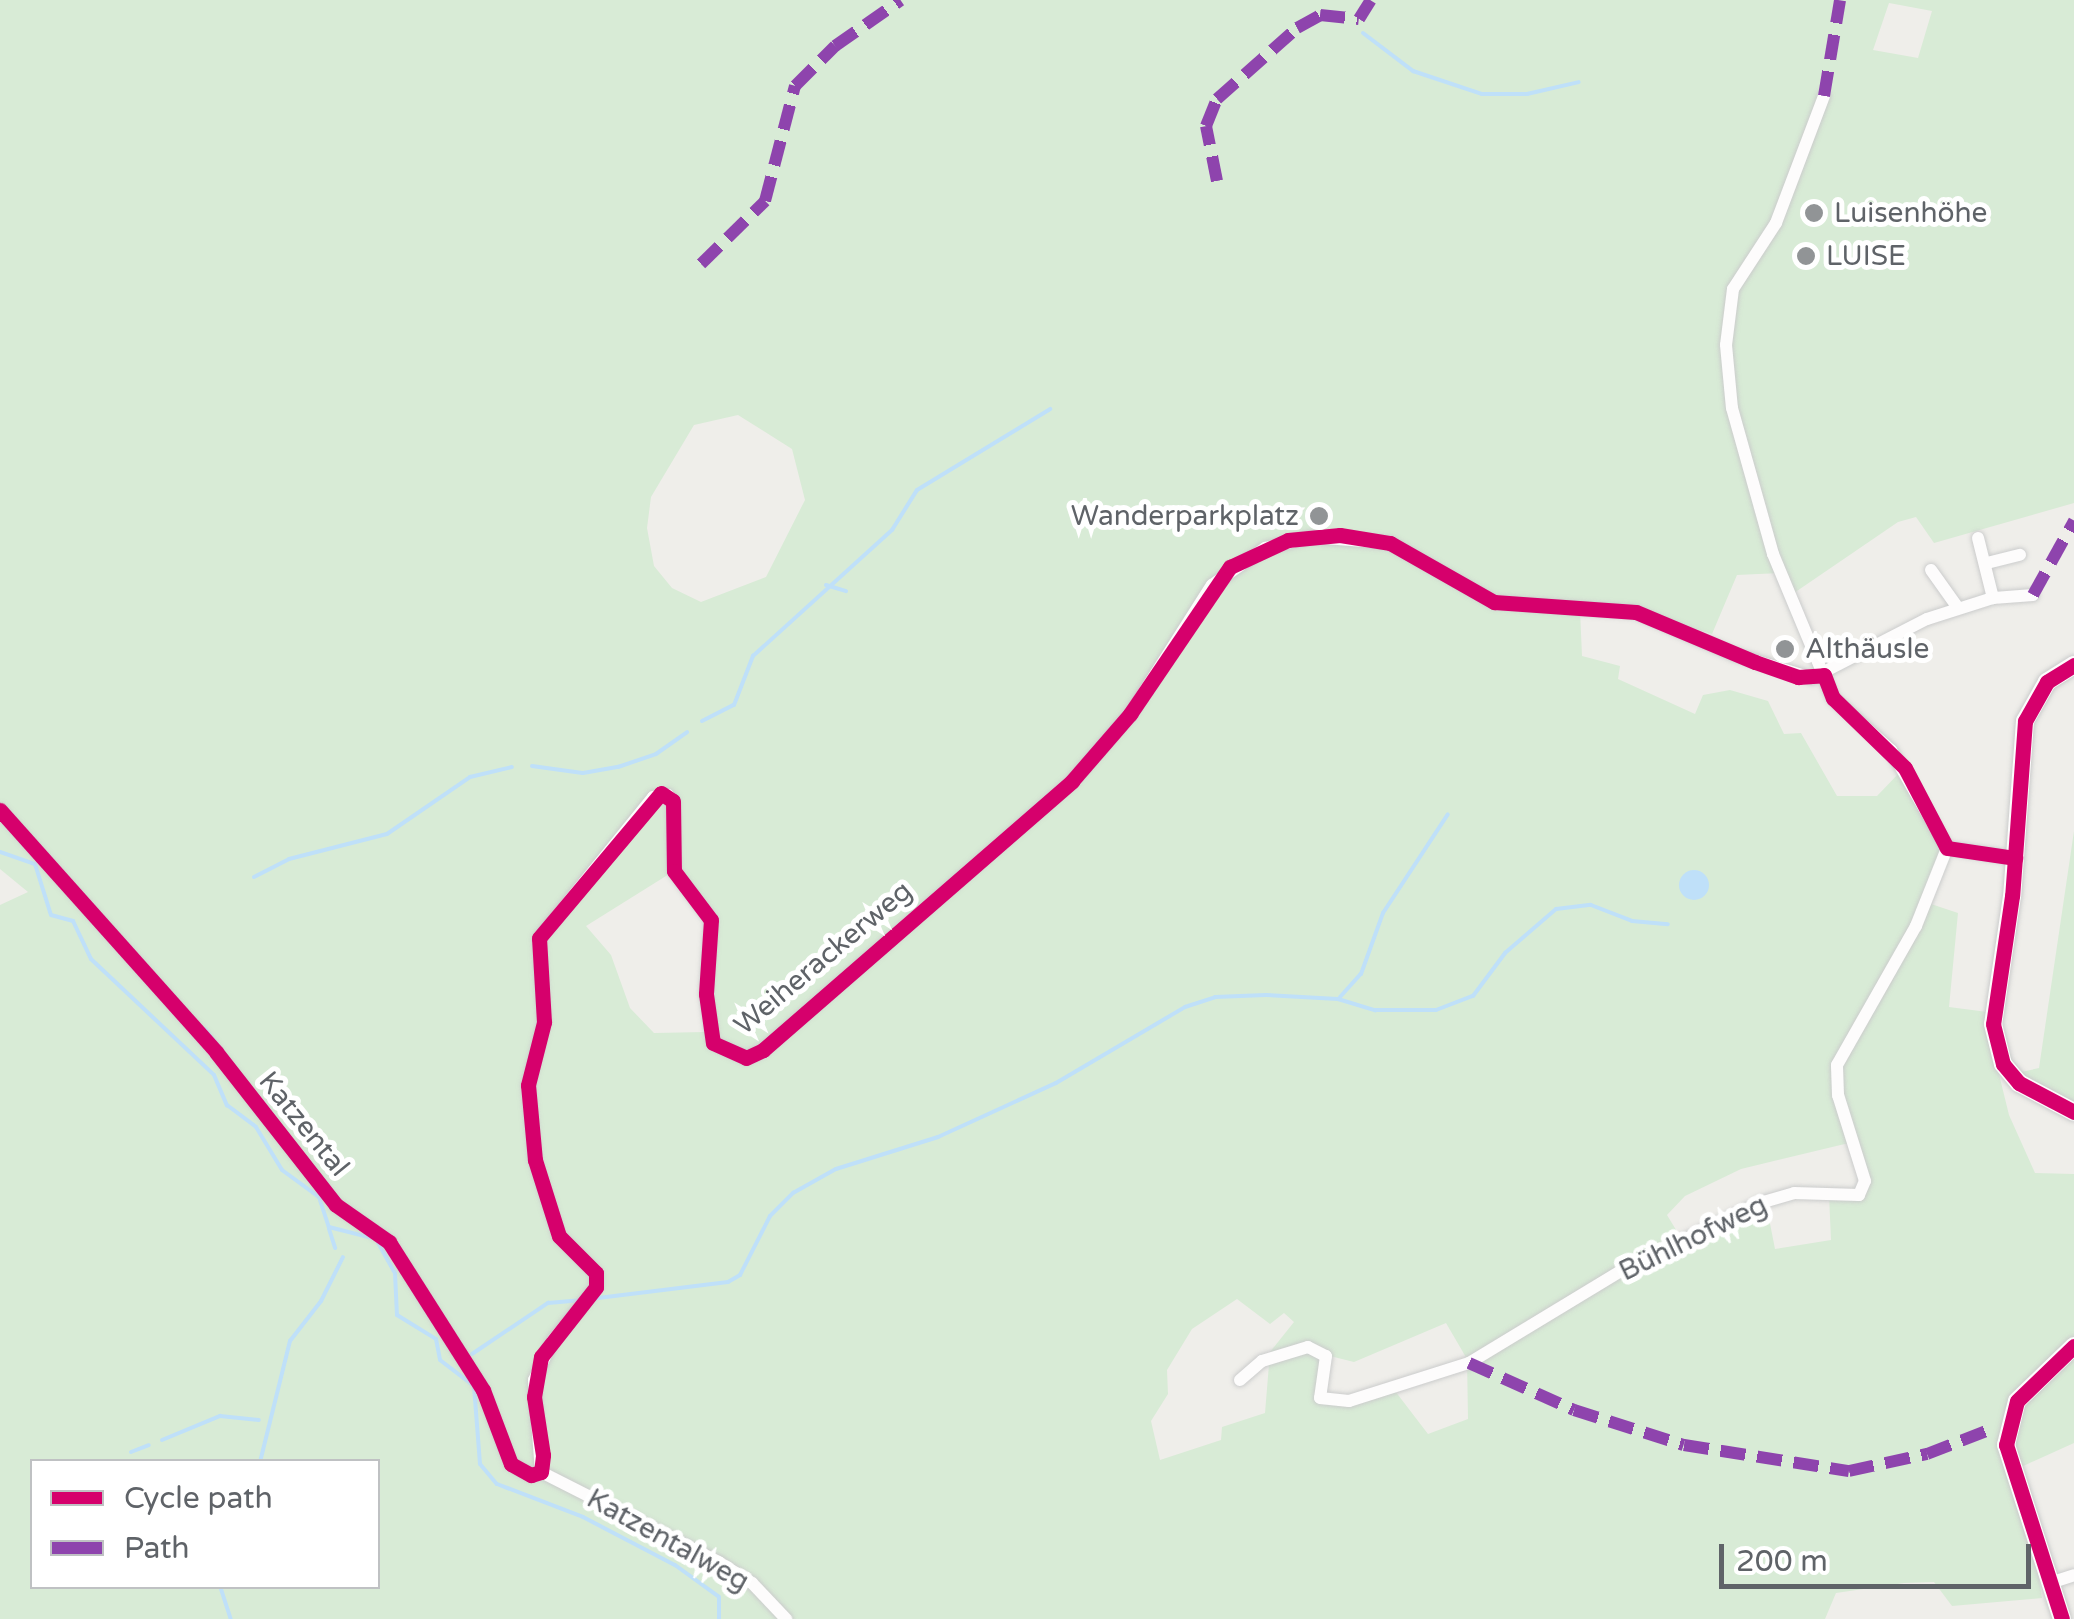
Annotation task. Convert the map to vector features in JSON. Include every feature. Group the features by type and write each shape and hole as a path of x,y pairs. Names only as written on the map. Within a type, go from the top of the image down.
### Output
{"street":[{"path":"1824,96 1776,223 1733,289 1726,345 1732,408 1773,554 1833,698 1905,768 1947,848 2015,858"},
{"name":"Weiherackerweg","path":"541,1472 534,1380 553,1340 590,1302 596,1273 559,1236 528,1112 545,1000 538,938 654,797 668,794 672,801 674,871 711,920 706,994 714,1043 746,1058 763,1050 1072,781 1130,714 1212,585 1264,548 1312,536 1390,542 1494,602 1636,612 1754,662 1798,676 1824,675"},
{"path":"1978,538 1993,598"},
{"path":"1987,563 2020,555"},
{"path":"1931,570 1958,608"},
{"path":"1824,675 1958,608 1993,598 2033,595"},
{"path":"2074,665 2047,682 2026,721 2015,858 1993,1008 1995,1041 2019,1083 2074,1112"},
{"name":"Katzental","path":"0,810 216,1052 336,1204 389,1242 483,1390 511,1464 531,1476 541,1472"},
{"name":"Bühlhofweg","path":"1240,1380 1262,1361 1308,1347 1326,1356 1320,1398 1349,1402 1470,1363 1622,1270 1760,1203 1794,1193 1859,1195 1865,1181 1836,1081 1841,1048 1916,926 1947,848"},
{"path":"2062,1619 2006,1445 2016,1401 2074,1346"},
{"name":"Katzentalweg","path":"541,1472 720,1564 752,1584 786,1619"},
{"path":"2053,1582 2074,1575"}],"green space":[{"path":"0,0 2074,0 2074,503 1934,543 1916,517 1898,522 1794,593 1782,573 1737,575 1712,634 1656,617 1580,610 1582,656 1620,666 1618,679 1695,714 1703,695 1730,690 1768,701 1784,734 1801,733 1837,796 1877,796 1901,771 1941,849 1931,904 1958,913 1949,1007 1995,1013 2017,1073 2039,1068 2074,831 2074,1112 1997,1066 2009,1115 2035,1173 2074,1174 2074,1443 2021,1467 2042,1598 1952,1606 1934,1582 1904,1583 1836,1593 1825,1619 0,1619 0,905 28,892 0,869","holes":["1889,3 1932,11 1918,58 1873,50","738,415 792,449 805,500 766,577 701,602 672,588 654,566 647,528 651,497 694,425","674,871 711,920 705,1032 654,1033 630,1008 611,955 586,926","1853,1142 1864,1190 1829,1195 1831,1240 1775,1249 1765,1198 1681,1238 1667,1215 1685,1196 1741,1169","1237,1299 1270,1324 1284,1313 1294,1322 1270,1352 1265,1413 1222,1427 1221,1440 1160,1460 1151,1421 1168,1394 1167,1370 1192,1329","1446,1323 1467,1359 1468,1419 1428,1434 1392,1387 1335,1401 1320,1393 1330,1356 1354,1362"]}],"water":[{"path":"1694,870 1705,874 1709,885 1705,896 1694,900 1683,896 1679,885 1683,874"}],"waterway":[{"path":"1363,33 1413,71 1482,94 1527,94 1579,82"},
{"path":"702,721 734,705 753,656 892,530 917,490 1050,409"},
{"path":"826,585 846,591"},
{"path":"532,766 583,773 618,767 656,754 687,732"},
{"path":"254,877 289,859 387,834 470,777 512,767"},
{"path":"1340,997 1361,974 1383,913 1448,814"},
{"path":"0,852 35,864 51,915 73,921 91,959 214,1075 227,1105 256,1127 282,1170 319,1197 329,1227 376,1239 395,1273 397,1315 436,1339 440,1360 474,1386 480,1464 497,1484 583,1517 675,1565 719,1597 719,1619"},
{"path":"590,1299 728,1282 740,1275 770,1216 793,1193 836,1169 938,1137 1056,1083 1185,1007 1215,997 1266,995 1338,999 1375,1010 1436,1010 1473,996 1505,953 1556,909 1591,905 1632,921 1668,924"},
{"path":"205,1029 228,1058"},
{"path":"329,1229 335,1248"},
{"path":"261,1459 290,1341 321,1301 343,1257"},
{"path":"472,1354 548,1303 580,1300"},
{"path":"162,1440 220,1416 259,1420"},
{"path":"131,1452 149,1445"},
{"path":"221,1589 231,1619"}],"marked path":[{"path":"701,264 765,201 795,86 835,46 901,0"},
{"path":"1217,181 1206,126 1217,99 1297,28 1320,15 1359,19 1371,0"},
{"path":"1824,96 1840,0"},
{"path":"2033,595 2074,521"},
{"path":"1469,1363 1574,1410 1684,1445 1849,1471 1927,1454 1989,1430"}],"cycle path":[{"path":"0,810 216,1052 336,1205 389,1242 483,1390 511,1464 531,1475 541,1472 543,1455 534,1397 541,1357 596,1287 596,1273 559,1236 535,1160 528,1085 544,1022 539,938 661,793 673,801 674,871 711,920 706,994 713,1043 746,1058 763,1050 1072,781 1130,714 1230,567 1288,540 1340,535 1390,543 1494,602 1636,612 1798,677 1824,675 1833,698 1905,768 1947,848 2015,858"},
{"path":"2074,665 2047,682 2025,721 2012,896 1993,1024 2003,1064 2019,1083 2074,1112"},
{"path":"2062,1619 2006,1445 2017,1401 2074,1346"}],"place":[{"name":"Luisenhöhe","path":"1814,213"},
{"name":"LUISE","path":"1806,256"},
{"name":"Wanderparkplatz","path":"1319,516"},
{"name":"Althäusle","path":"1785,649"}]}
